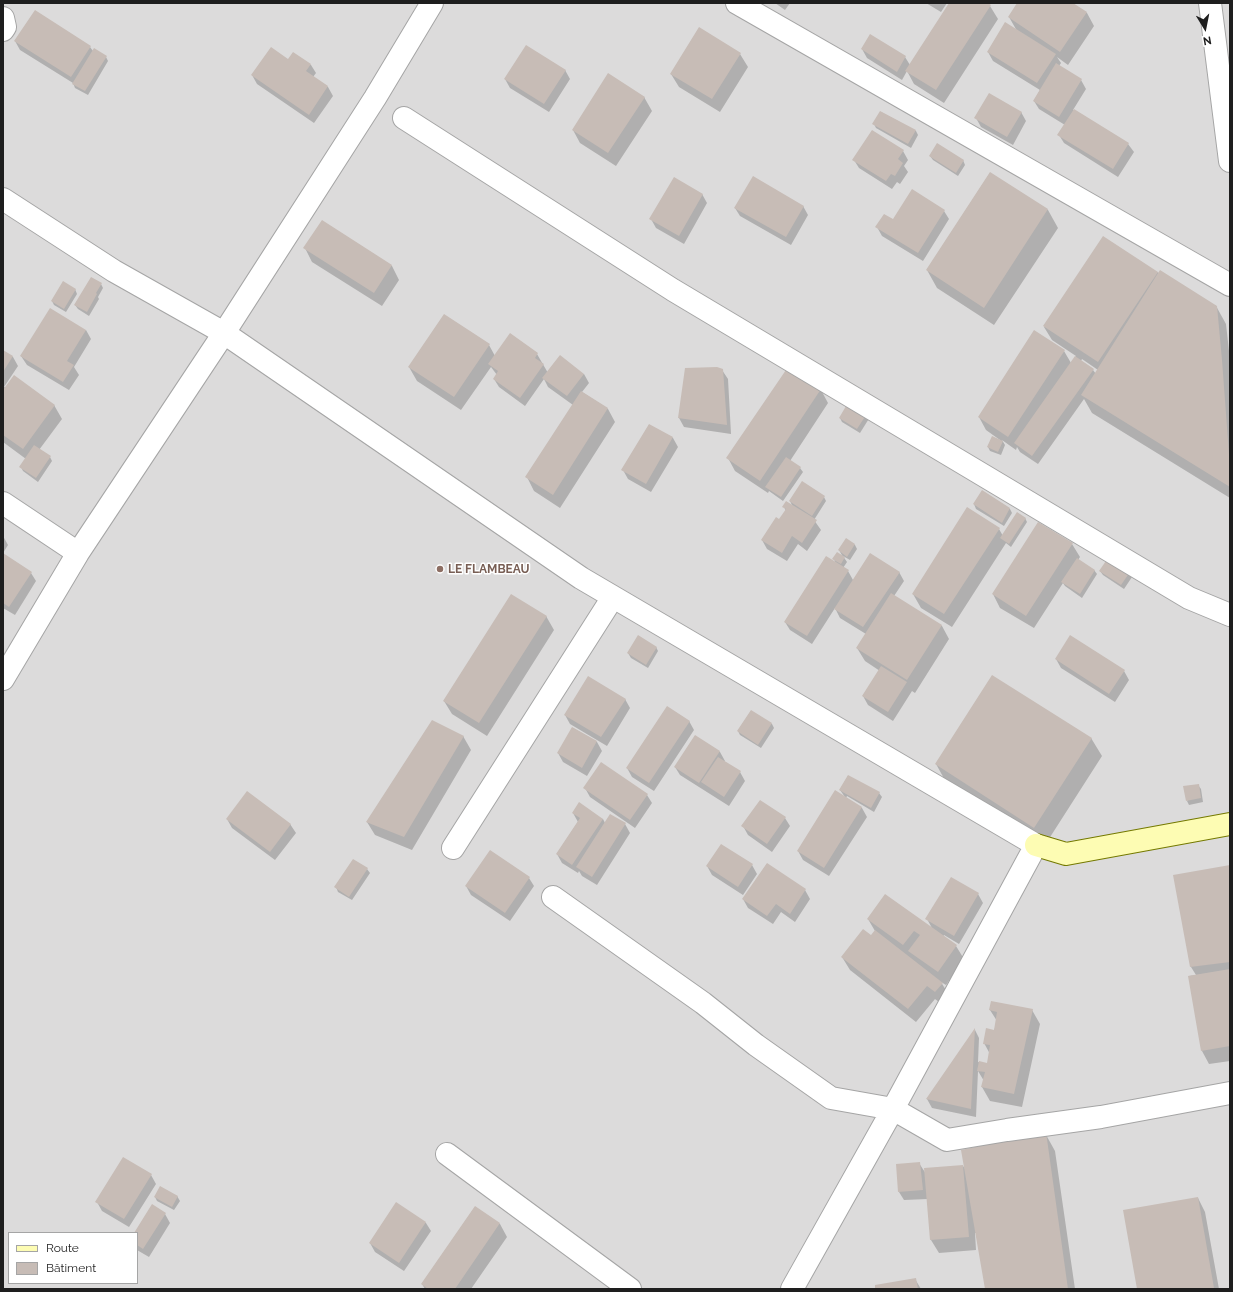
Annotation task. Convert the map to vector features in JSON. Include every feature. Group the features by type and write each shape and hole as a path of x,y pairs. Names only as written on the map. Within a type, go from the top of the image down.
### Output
{"street":[{"path":"3,679 78,553 224,334 375,98 432,3"},
{"path":"737,3 1230,285"},
{"path":"1210,3 1227,111 1230,161"},
{"path":"3,18 5,27 3,30"},
{"path":"404,118 673,290 1189,598 1230,615"},
{"path":"3,199 114,271 224,334 574,574 1036,845 1066,854 1230,824"},
{"path":"3,504 78,553"},
{"path":"453,848 613,597"},
{"path":"792,1289 893,1109 1036,845"},
{"path":"553,898 703,1003 756,1045 831,1098 893,1109 947,1140 1007,1130 1101,1118 1230,1093"},
{"path":"447,1154 630,1289"}],"shaded area":[{"path":"3,3 1230,3 1230,1289 3,1289"}],"building":[{"path":"949,3 988,3 991,5 936,90 905,71"},
{"path":"1017,3 1073,3 1087,12 1060,52 1008,17"},
{"path":"35,10 91,46 71,77 14,41"},
{"path":"1005,22 1056,54 1037,83 987,52"},
{"path":"699,27 741,53 712,99 670,74"},
{"path":"870,34 906,56 897,72 861,49"},
{"path":"526,45 566,70 544,104 504,79"},
{"path":"271,47 288,59 293,52 311,64 306,71 328,86 309,115 251,75"},
{"path":"94,48 107,56 85,91 72,84"},
{"path":"1056,63 1082,79 1059,117 1033,101"},
{"path":"608,73 645,97 608,153 572,130"},
{"path":"989,93 1022,112 1007,137 974,118"},
{"path":"1074,109 1129,143 1113,169 1057,135"},
{"path":"880,111 916,130 908,144 872,124"},
{"path":"872,130 904,150 898,159 903,163 895,176 891,174 886,181 852,160"},
{"path":"937,143 964,160 956,173 929,156"},
{"path":"990,172 1048,209 984,308 926,270"},
{"path":"753,176 804,206 786,237 734,208"},
{"path":"674,177 703,194 679,236 649,219"},
{"path":"912,189 945,210 918,253 875,227 884,214 893,219"},
{"path":"322,220 392,265 374,293 303,248"},
{"path":"1103,236 1158,272 1098,362 1043,326"},
{"path":"1160,270 1217,306 1230,455 1230,487 1081,395"},
{"path":"91,277 102,283 87,312 74,305"},
{"path":"63,281 76,289 64,309 51,301"},
{"path":"50,308 86,330 67,361 74,365 63,382 20,356"},
{"path":"444,314 490,344 454,397 408,367"},
{"path":"1034,330 1065,350 1008,437 978,417"},
{"path":"510,333 538,353 535,358 544,364 520,398 493,379 498,371 488,364"},
{"path":"3,350 13,356 3,372"},
{"path":"560,355 584,374 567,396 542,378"},
{"path":"1075,356 1094,369 1032,456 1014,443"},
{"path":"717,367 723,369 727,425 678,418 685,368"},
{"path":"788,367 821,389 760,481 726,458"},
{"path":"14,375 55,405 23,449 3,435 3,390"},
{"path":"581,391 608,408 553,495 525,477"},
{"path":"849,401 868,412 857,429 839,418"},
{"path":"649,424 673,437 646,484 621,470"},
{"path":"992,436 1003,441 998,452 987,447"},
{"path":"34,445 51,456 36,478 19,467"},
{"path":"786,457 801,467 781,497 765,487"},
{"path":"802,481 825,496 812,516 789,501"},
{"path":"982,490 1010,508 1002,523 973,504"},
{"path":"786,501 817,520 802,543 792,536 782,553 761,540 776,517 779,519 786,509 782,507"},
{"path":"967,507 1000,528 944,614 912,594"},
{"path":"1017,512 1026,518 1009,544 1000,538"},
{"path":"1038,522 1073,543 1026,616 992,594"},
{"path":"846,538 855,544 847,557 838,550"},
{"path":"837,552 845,557 841,564 832,559"},
{"path":"3,553 32,572 9,607 3,603"},
{"path":"870,553 900,572 863,627 834,609"},
{"path":"826,556 849,570 807,636 784,622"},
{"path":"1077,558 1095,570 1080,594 1061,582"},
{"path":"1108,558 1130,572 1121,585 1099,571"},
{"path":"891,593 942,625 907,680 856,648"},
{"path":"511,594 547,616 479,723 443,701"},
{"path":"638,635 657,647 646,665 627,653"},
{"path":"1070,635 1125,670 1109,694 1055,659"},
{"path":"881,666 907,682 888,712 862,696"},
{"path":"992,675 1092,738 1034,828 935,764"},
{"path":"588,676 626,699 601,737 564,715"},
{"path":"667,706 690,721 649,783 626,768"},
{"path":"751,710 772,723 758,745 737,731"},
{"path":"432,720 464,736 404,837 366,822"},
{"path":"572,727 597,741 582,768 557,753"},
{"path":"695,735 720,751 699,783 674,767"},
{"path":"718,757 741,771 724,797 701,782"},
{"path":"601,762 648,794 630,820 583,788"},
{"path":"848,775 880,792 871,808 839,790"},
{"path":"1199,784 1201,798 1186,801 1183,786"},
{"path":"835,790 862,807 824,868 797,851"},
{"path":"247,791 291,824 270,852 226,819"},
{"path":"760,800 786,817 767,844 741,826"},
{"path":"579,802 603,819 572,865 556,854 580,818 572,813"},
{"path":"610,814 626,823 592,877 576,867"},
{"path":"721,844 753,864 738,887 706,866"},
{"path":"490,850 530,877 505,913 465,886"},
{"path":"353,859 368,868 349,897 334,887"},
{"path":"767,863 806,889 790,914 776,904 767,916 742,899"},
{"path":"1230,865 1230,962 1190,967 1173,875"},
{"path":"951,877 979,893 954,936 925,919"},
{"path":"885,894 957,945 938,972 908,951 920,935 914,931 903,945 867,919"},
{"path":"863,929 871,935 875,930 943,983 935,992 927,986 908,1009 841,957"},
{"path":"1230,969 1230,1046 1201,1051 1188,976"},
{"path":"991,1001 1033,1009 1014,1094 981,1087 985,1072 977,1071 979,1061 987,1063 990,1045 983,1044 986,1028 994,1030 997,1012 989,1010"},
{"path":"975,1028 971,1109 926,1099"},
{"path":"1046,1132 1068,1289 985,1289 961,1150"},
{"path":"123,1157 152,1174 124,1219 95,1202"},
{"path":"920,1162 923,1190 898,1192 896,1164"},
{"path":"963,1165 969,1237 930,1240 924,1168"},
{"path":"160,1186 178,1196 172,1207 154,1197"},
{"path":"1198,1197 1214,1288 1137,1289 1123,1210"},
{"path":"396,1202 426,1222 399,1263 369,1243"},
{"path":"152,1204 166,1213 143,1249 138,1246 138,1232 135,1232"},
{"path":"475,1206 500,1223 455,1289 428,1289 421,1284"},
{"path":"916,1278 918,1289 875,1289 875,1285"}],"place":[{"name":"LE FLAMBEAU","path":"440,569"}]}
